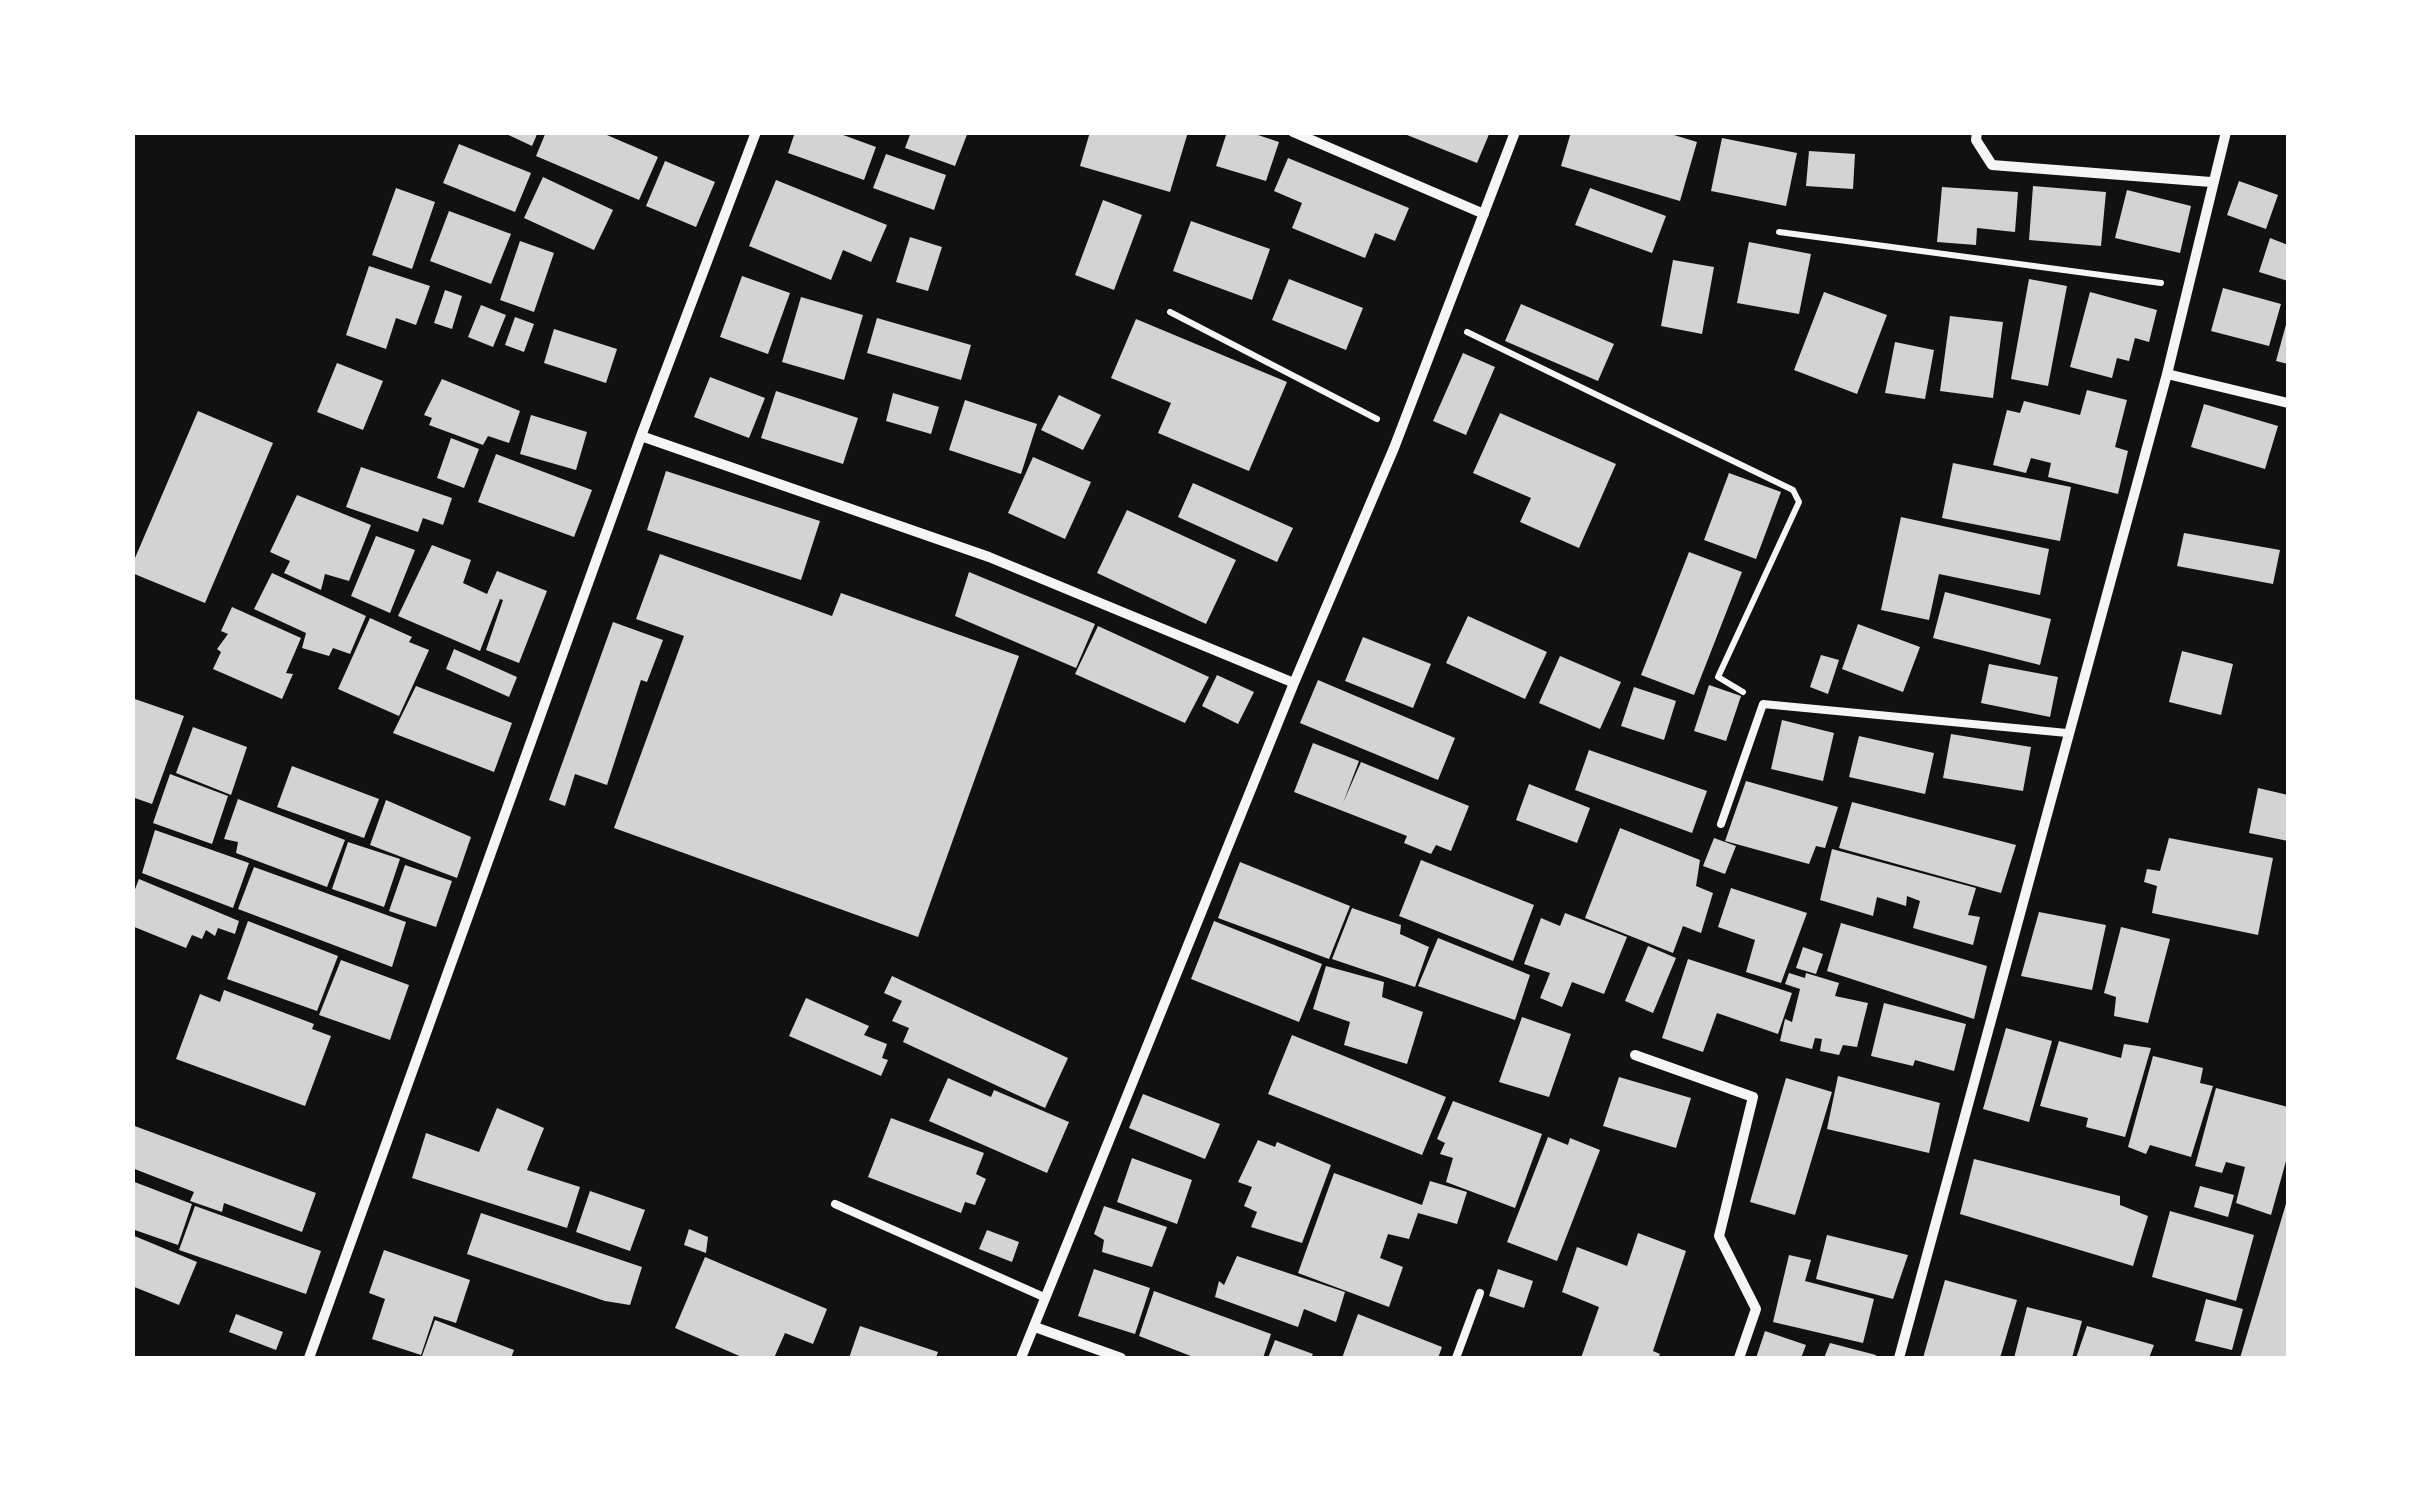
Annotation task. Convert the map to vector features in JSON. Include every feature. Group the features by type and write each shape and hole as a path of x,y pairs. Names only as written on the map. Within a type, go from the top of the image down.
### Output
{"street":[{"path":"310,1358 641,436 756,132"},
{"path":"1293,132 1484,214"},
{"path":"1021,1358 1401,430 1516,132"},
{"path":"1977,132 1976,140 1992,165 2212,182"},
{"path":"1899,1358 2166,374 2226,132"},
{"path":"2166,374 2288,403"},
{"path":"641,436 989,557 1294,684"},
{"path":"1634,1055 1752,1097 1719,1236 1756,1308 1739,1358"},
{"path":"1035,1326 1121,1358"}],"lane":[{"path":"1720,824 1763,704 2067,733"},
{"path":"834,1204 1046,1298"},
{"path":"1456,1358 1480,1293"}],"path":[{"path":"1779,232 2187,286"},
{"path":"1170,312 1401,430"},
{"path":"1443,321 1794,490 1798,502 1718,678 1763,704"}],"building":[{"path":"502,132 538,132 532,146"},
{"path":"546,132 600,132 658,157 639,200 536,156"},
{"path":"795,132 835,132 876,147 864,180 788,153"},
{"path":"911,132 968,132 955,166 905,148"},
{"path":"1090,132 1188,132 1170,192 1080,166"},
{"path":"1227,132 1249,132 1279,142 1266,181 1216,166"},
{"path":"1402,132 1490,132 1477,163 1402,133"},
{"path":"1571,132 1664,132 1697,142 1680,201 1561,166"},
{"path":"1722,138 1797,153 1786,206 1711,191"},
{"path":"459,144 531,173 515,212 443,183"},
{"path":"1809,151 1855,154 1853,189 1806,186"},
{"path":"886,154 946,175 934,210 873,188"},
{"path":"1288,158 1409,208 1395,241 1375,233 1365,258 1292,228 1302,203 1274,191"},
{"path":"665,161 715,182 696,227 646,206"},
{"path":"543,177 613,210 594,250 524,218"},
{"path":"776,180 887,225 871,262 843,250 831,280 749,246"},
{"path":"2239,181 2278,195 2266,229 2227,215"},
{"path":"2033,186 2106,192 2101,246 2029,240"},
{"path":"1942,187 2018,192 2015,232 1977,228 1976,245 1937,242"},
{"path":"396,188 435,202 412,269 372,255"},
{"path":"1590,188 1666,216 1652,253 1575,225"},
{"path":"2127,190 2191,206 2180,253 2115,238"},
{"path":"1103,200 1142,215 1114,290 1075,275"},
{"path":"449,211 511,234 491,284 430,261"},
{"path":"1191,221 1270,249 1252,300 1173,271"},
{"path":"910,237 942,247 928,291 896,282"},
{"path":"2270,238 2288,245 2288,281 2259,272"},
{"path":"520,241 554,253 534,312 500,300"},
{"path":"1749,242 1811,254 1799,314 1737,303"},
{"path":"1673,260 1714,267 1702,334 1661,326"},
{"path":"369,266 430,286 416,325 396,318 386,349 346,335"},
{"path":"742,276 790,293 768,354 720,337"},
{"path":"1289,279 1363,308 1346,350 1272,320"},
{"path":"2029,279 2067,286 2048,386 2011,379"},
{"path":"2223,288 2281,304 2269,346 2211,331"},
{"path":"445,290 462,296 452,329 434,323"},
{"path":"1824,292 1887,315 1857,394 1794,370"},
{"path":"2090,292 2157,310 2149,342 2135,338 2129,361 2117,358 2112,378 2070,367"},
{"path":"801,297 863,315 844,380 782,362"},
{"path":"1521,304 1614,344 1598,381 1505,341"},
{"path":"481,305 506,315 493,347 468,337"},
{"path":"1950,316 2003,322 1993,398 1940,391"},
{"path":"515,317 534,324 524,352 505,345"},
{"path":"877,318 971,345 961,380 867,353"},
{"path":"1136,319 1287,382 1249,471 1158,433 1171,403 1111,378"},
{"path":"2288,321 2288,364 2276,361"},
{"path":"554,329 617,349 606,383 544,363"},
{"path":"1895,342 1934,350 1925,399 1885,393"},
{"path":"1463,353 1495,367 1466,435 1433,421"},
{"path":"337,363 383,381 363,430 317,412"},
{"path":"710,377 765,398 749,438 694,417"},
{"path":"442,379 520,411 509,443 488,436 483,445 429,425 432,418 424,415"},
{"path":"2087,390 2127,400 2115,447 2128,451 2118,494 2048,477 2051,463 2031,458 2026,473 1993,465 2007,410 2020,413 2024,401 2080,415"},
{"path":"776,391 858,418 843,464 761,438"},
{"path":"893,393 939,407 931,434 886,421"},
{"path":"1059,395 1101,415 1083,450 1041,430"},
{"path":"965,400 1037,424 1021,474 949,450"},
{"path":"2204,404 2278,426 2265,469 2191,447"},
{"path":"198,411 273,443 205,603 132,573 132,565"},
{"path":"1500,413 1616,464 1579,548 1520,522 1531,498 1473,473"},
{"path":"531,415 587,432 576,470 520,454"},
{"path":"451,438 479,449 464,488 437,478"},
{"path":"496,454 592,490 574,537 478,502"},
{"path":"1033,457 1091,482 1065,539 1008,513"},
{"path":"1953,463 2071,487 2060,541 1942,518"},
{"path":"361,467 452,498 443,525 423,518 418,532 346,507"},
{"path":"666,471 820,521 801,580 647,530"},
{"path":"1729,473 1781,492 1756,559 1704,540"},
{"path":"1193,483 1293,528 1277,562 1178,517"},
{"path":"297,495 371,525 349,581 325,574 321,590 284,573 290,561 270,552"},
{"path":"1127,510 1236,560 1206,624 1097,573"},
{"path":"1901,517 2049,549 2040,595 1939,574 1929,620 1881,610"},
{"path":"2184,533 2280,550 2273,584 2177,566"},
{"path":"376,536 415,550 390,613 351,596"},
{"path":"432,545 471,560 463,583 487,594 497,571 547,591 519,663 486,650 503,600 500,599 480,651 398,616"},
{"path":"1689,552 1742,572 1694,695 1641,675"},
{"path":"660,554 832,616 841,593 1019,656 918,937 614,828 684,636 636,619"},
{"path":"969,572 1095,624 1076,668 955,616"},
{"path":"272,573 366,616 350,654 333,648 329,656 302,648 306,633 254,609"},
{"path":"1945,592 2051,619 2040,665 1933,638"},
{"path":"232,607 301,638 286,673 293,674 282,699 213,669 221,652 217,649 228,634 221,631"},
{"path":"1468,616 1547,652 1525,699 1446,663"},
{"path":"370,618 412,637 409,642 429,650 399,716 338,689"},
{"path":"613,622 663,640 647,682 641,680 607,785 575,774 565,806 549,800"},
{"path":"1858,624 1920,647 1903,692 1842,669"},
{"path":"1098,626 1209,677 1185,723 1075,674"},
{"path":"1363,637 1431,664 1413,708 1345,681"},
{"path":"454,649 517,677 509,697 446,669"},
{"path":"2182,651 2233,664 2221,715 2169,702"},
{"path":"1821,655 1839,660 1828,694 1810,687"},
{"path":"1560,656 1621,682 1600,729 1539,703"},
{"path":"1989,664 2058,677 2050,717 1981,703"},
{"path":"1217,675 1254,692 1238,724 1202,706"},
{"path":"1318,680 1455,738 1438,780 1300,723"},
{"path":"1709,685 1741,696 1726,741 1694,731"},
{"path":"416,686 512,723 494,772 393,733"},
{"path":"1634,687 1676,701 1664,740 1621,726"},
{"path":"132,698 184,716 152,804 132,797"},
{"path":"1782,720 1834,733 1823,781 1771,769"},
{"path":"193,727 247,747 231,795 176,773"},
{"path":"1951,734 2031,747 2023,791 1943,778"},
{"path":"1859,736 1934,753 1925,794 1849,777"},
{"path":"1313,743 1359,761 1343,803 1361,762 1469,806 1451,851 1436,845 1431,854 1404,843 1407,836 1294,792"},
{"path":"1589,750 1707,791 1692,833 1575,790"},
{"path":"292,766 379,799 364,838 277,807"},
{"path":"170,774 228,796 212,844 153,823"},
{"path":"1746,781 1838,807 1825,848 1816,846 1809,864 1725,841"},
{"path":"1529,784 1590,808 1577,843 1516,820"},
{"path":"2258,788 2288,795 2288,841 2249,833"},
{"path":"238,799 345,840 327,887 236,853 238,842 224,839"},
{"path":"386,800 471,837 457,878 370,845"},
{"path":"1852,802 2016,845 2001,893 1839,848"},
{"path":"1620,828 1700,860 1696,886 1713,893 1701,933 1683,926 1673,953 1585,918"},
{"path":"155,830 249,863 233,908 142,873"},
{"path":"1714,838 1736,846 1725,874 1703,866"},
{"path":"2169,838 2273,858 2258,935 2152,913 2157,886 2144,882 2147,869 2160,871"},
{"path":"348,842 400,859 384,907 332,889"},
{"path":"1832,849 1976,888 1968,915 1980,917 1973,945 1913,928 1920,901 1907,896 1906,906 1877,897 1873,916 1820,900"},
{"path":"1421,860 1534,905 1513,961 1399,916"},
{"path":"1240,862 1350,906 1329,959 1218,918"},
{"path":"405,865 452,881 436,927 389,911"},
{"path":"254,867 406,922 392,967 238,909"},
{"path":"139,879 239,921 235,934 218,928 215,936 206,930 202,939 192,935 186,948 132,926 132,897"},
{"path":"1731,888 1807,913 1781,983 1746,972 1755,940 1718,927"},
{"path":"1352,908 1401,925 1400,934 1429,947 1415,987 1332,959"},
{"path":"2039,912 2106,925 2092,990 2021,976"},
{"path":"1565,913 1627,937 1604,994 1572,982 1562,1007 1540,998 1550,973 1524,964 1541,918 1560,926"},
{"path":"248,921 338,956 317,1011 227,979"},
{"path":"1214,921 1322,964 1299,1022 1191,979"},
{"path":"1841,923 1987,966 1974,1019 1827,971"},
{"path":"2121,927 2170,939 2148,1023 2114,1016 2116,997 2104,993"},
{"path":"1438,938 1530,975 1515,1020 1418,986"},
{"path":"1648,946 1676,958 1653,1013 1625,1001"},
{"path":"1803,947 1823,954 1816,974 1796,968"},
{"path":"1688,959 1792,993 1778,1034 1717,1013 1703,1052 1662,1038"},
{"path":"341,960 409,985 390,1040 319,1015"},
{"path":"1326,966 1384,982 1382,997 1423,1012 1407,1064 1344,1045 1350,1022 1313,1009"},
{"path":"1789,973 1805,978 1806,973 1839,983 1835,996 1868,1003 1857,1047 1843,1045 1839,1055 1820,1051 1822,1039 1815,1038 1812,1049 1780,1041 1785,1019 1792,1022 1800,989 1785,984"},
{"path":"892,976 1068,1058 1045,1108 903,1042 909,1028 892,1021 902,1001 884,993"},
{"path":"224,990 314,1024 312,1029 331,1036 305,1106 176,1059 200,994 220,1002"},
{"path":"806,998 869,1026 864,1035 887,1044 882,1058 888,1060 881,1076 789,1036"},
{"path":"1884,1003 1966,1024 1954,1071 1915,1060 1913,1066 1871,1056"},
{"path":"1522,1017 1571,1034 1549,1097 1499,1082"},
{"path":"2006,1028 2052,1041 2029,1122 1983,1109"},
{"path":"1292,1035 1446,1097 1422,1155 1268,1094"},
{"path":"2059,1041 2121,1058 2124,1044 2151,1048 2125,1137 2086,1127 2088,1118 2040,1106"},
{"path":"2153,1056 2203,1068 2200,1083 2213,1086 2191,1157 2150,1145 2146,1154 2128,1147"},
{"path":"1838,1076 1940,1103 1929,1153 1827,1129"},
{"path":"1619,1077 1691,1098 1676,1148 1603,1126"},
{"path":"948,1078 991,1097 994,1090 1069,1122 1047,1173 929,1121"},
{"path":"1786,1078 1832,1092 1795,1215 1750,1202"},
{"path":"2216,1088 2288,1107 2288,1154 2271,1215 2236,1203 2245,1167 2226,1162 2222,1173 2195,1166"},
{"path":"1143,1094 1220,1124 1205,1159 1129,1128"},
{"path":"1453,1101 1542,1134 1515,1208 1446,1182 1453,1158 1440,1154 1445,1143 1437,1139"},
{"path":"497,1108 544,1128 527,1170 580,1187 567,1228 412,1178 426,1133 479,1152"},
{"path":"891,1118 984,1153 976,1174 986,1179 975,1205 965,1202 961,1213 868,1177"},
{"path":"132,1125 316,1193 302,1232 224,1203 222,1212 190,1201 194,1192 132,1168"},
{"path":"1548,1137 1568,1145 1570,1138 1600,1150 1557,1261 1507,1242"},
{"path":"1258,1140 1275,1147 1277,1142 1331,1165 1302,1243 1251,1227 1257,1212 1244,1206 1252,1187 1238,1182"},
{"path":"1132,1158 1192,1180 1177,1224 1117,1202"},
{"path":"1974,1159 2120,1196 2120,1205 2148,1216 2133,1266 1960,1214"},
{"path":"1334,1173 1422,1205 1430,1181 1467,1192 1457,1224 1418,1213 1409,1239 1388,1234 1380,1258 1403,1267 1389,1307 1298,1273"},
{"path":"132,1181 192,1204 178,1245 132,1229"},
{"path":"2200,1186 2234,1195 2228,1217 2194,1207"},
{"path":"590,1191 645,1210 630,1251 576,1232"},
{"path":"2288,1197 2288,1358 2240,1358"},
{"path":"195,1206 321,1251 306,1294 179,1250"},
{"path":"1104,1206 1167,1227 1152,1267 1102,1252 1104,1240 1094,1234"},
{"path":"2170,1211 2254,1235 2236,1301 2152,1277"},
{"path":"481,1213 642,1267 630,1305 605,1301 467,1254"},
{"path":"689,1229 708,1237 706,1253 684,1245"},
{"path":"987,1230 1019,1242 1012,1262 979,1249"},
{"path":"1638,1233 1686,1251 1653,1351 1660,1354 1658,1358 1581,1358 1599,1307 1562,1292 1577,1247 1627,1266"},
{"path":"132,1235 197,1262 179,1305 132,1286"},
{"path":"1827,1235 1908,1255 1893,1299 1816,1279"},
{"path":"384,1250 470,1280 456,1323 434,1316 421,1355 372,1339 385,1299 369,1293"},
{"path":"1789,1255 1811,1260 1805,1281 1874,1299 1863,1343 1773,1322"},
{"path":"1237,1256 1345,1292 1336,1322 1304,1309 1298,1327 1215,1297 1219,1281 1224,1285"},
{"path":"705,1257 827,1309 813,1344 785,1333 774,1358 744,1358 675,1328"},
{"path":"1094,1269 1150,1288 1135,1334 1078,1316"},
{"path":"1498,1269 1533,1281 1524,1308 1489,1296"},
{"path":"1945,1280 2017,1300 2000,1358 1923,1358"},
{"path":"1154,1291 1271,1334 1263,1358 1196,1358 1139,1336"},
{"path":"2206,1299 2243,1309 2232,1350 2195,1341"},
{"path":"2027,1307 2082,1321 2072,1358 2014,1358"},
{"path":"236,1314 283,1332 276,1350 229,1332"},
{"path":"1358,1314 1442,1347 1438,1358 1342,1358"},
{"path":"435,1320 514,1350 511,1358 422,1356"},
{"path":"860,1326 938,1352 936,1358 849,1358"},
{"path":"2087,1326 2154,1345 2149,1358 2076,1358"},
{"path":"1765,1331 1806,1345 1801,1358 1756,1358"},
{"path":"1275,1340 1313,1354 1311,1358 1268,1358"},
{"path":"1830,1343 1876,1355 1824,1358"}]}
